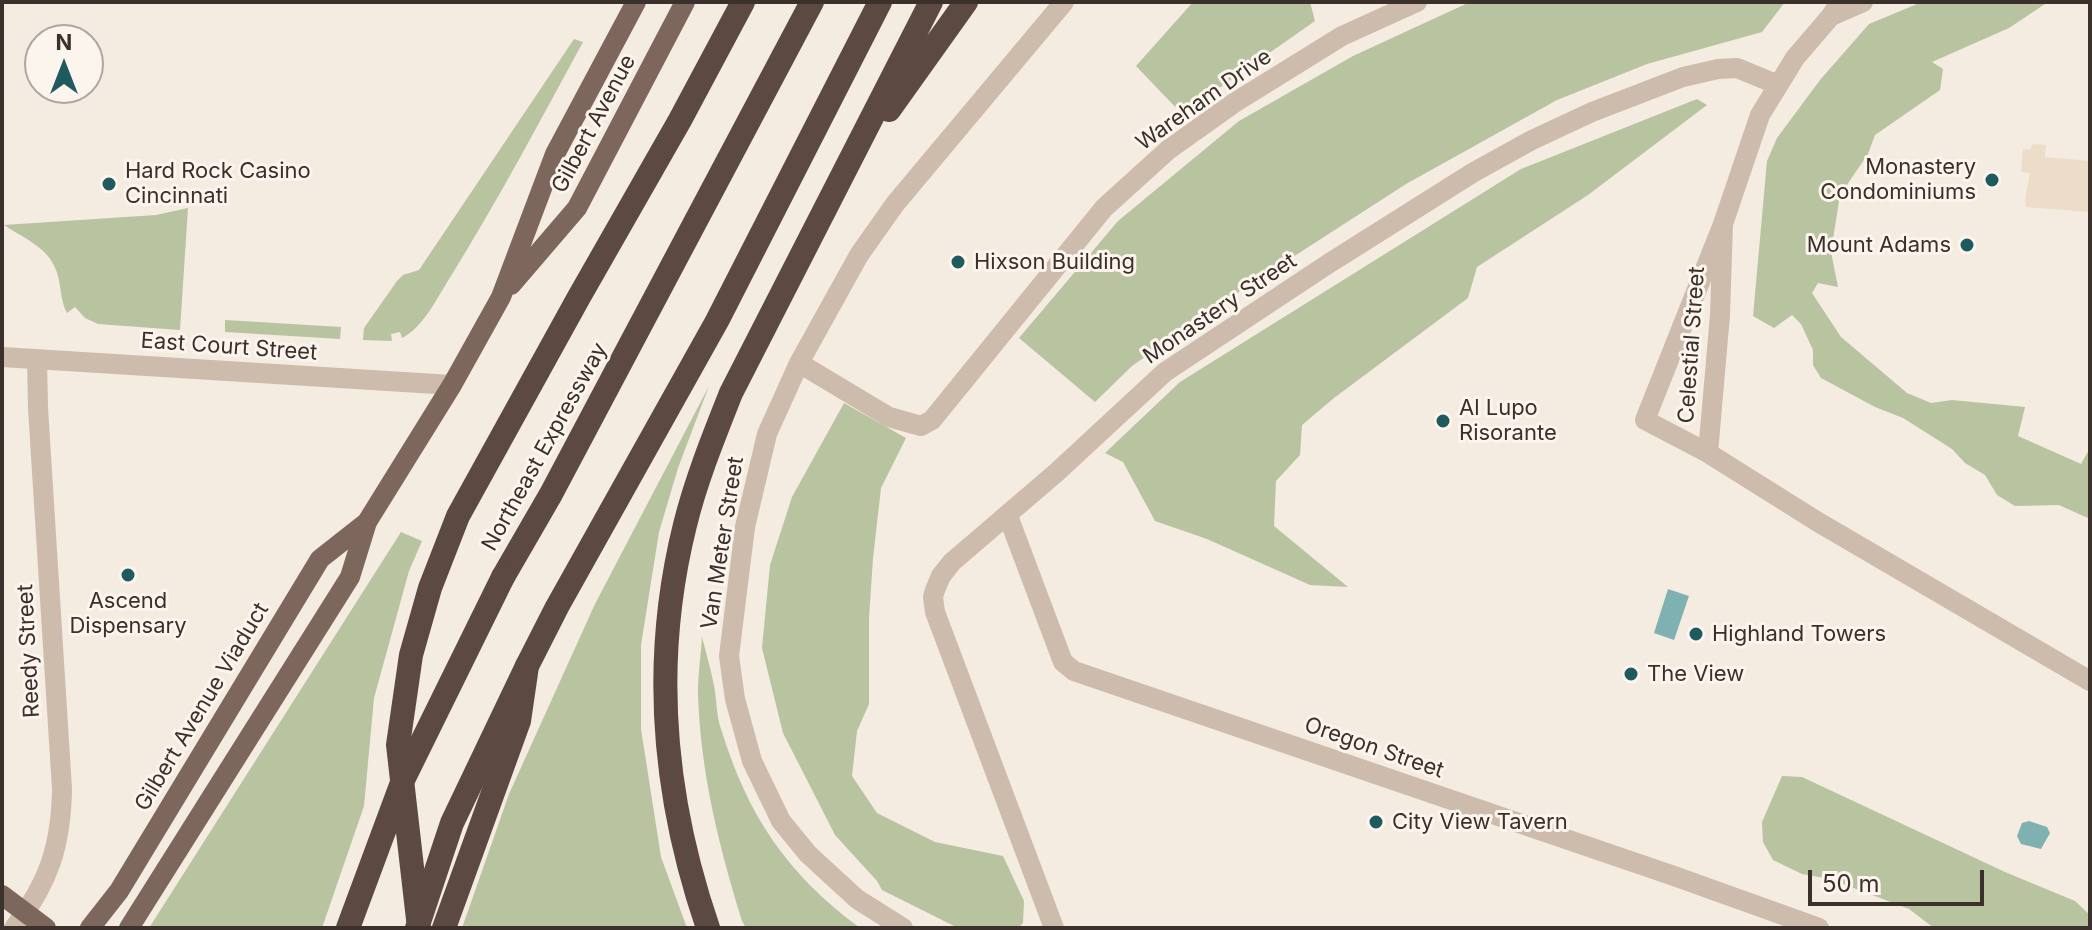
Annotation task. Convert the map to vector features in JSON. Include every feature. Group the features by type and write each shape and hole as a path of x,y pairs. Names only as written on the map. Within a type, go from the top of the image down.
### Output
{"highway":[{"path":"418,928 398,745 411,655 430,588 458,516 743,2"},
{"name":"Northeast Expressway","path":"348,928 403,780 503,577 551,494 812,2"},
{"path":"418,928 452,823 527,666 717,321 880,2"},
{"path":"708,928 678,824 668,760 663,696 672,588 685,525 731,393 931,2"},
{"path":"837,184 966,2"},
{"path":"444,928 519,721 527,666"}],"main road":[{"name":"Gilbert Avenue","path":"452,385 501,297 555,154 636,2"},
{"name":"Gilbert Avenue","path":"501,297 577,208 685,2"},
{"name":"Gilbert Avenue Viaduct","path":"129,928 350,577 367,522 452,385"},
{"name":"Gilbert Avenue Viaduct","path":"90,928 119,891 320,559 367,522"},
{"path":"2,895 20,920 46,928"}],"street":[{"name":"Van Meter Street","path":"903,928 875,912 824,871 781,821 752,761 735,699 729,656 745,527 767,434 799,363 876,229 1064,2"},
{"name":"Wareham Drive","path":"799,363 889,417 921,426 932,420 1104,208 1168,150 1234,103 1342,36 1417,2"},
{"path":"1836,9 1863,2"},
{"name":"Celestial Street","path":"1836,9 1776,84 1745,151 1723,224 1720,315 1708,453 1826,527 2086,675"},
{"name":"Monastery Street","path":"1054,928 933,604 935,590 946,569 1174,365 1474,172 1592,112 1683,77 1737,68 1776,84"},
{"path":"1708,453 1645,420 1723,224"},
{"name":"East Court Street","path":"2,357 452,385"},
{"name":"Reedy Street","path":"20,920 40,892 54,859 61,824 62,789 37,359"},
{"name":"Oregon Street","path":"1008,516 1063,662 1074,671 1819,928"}],"green space":[{"path":"1193,2 1310,2 1315,21 1182,114 1136,66"},
{"path":"1470,2 1785,2 1762,32 1647,64 1557,100 1406,184 1231,297 1132,366 1095,402 1019,338 1118,221 1239,121 1353,56"},
{"path":"1922,2 2048,2 2009,28 1932,62 1943,69 1940,90 1875,135 1868,154 1840,195 1831,252 1838,287 1818,283 1812,293 1841,337 1907,393 1931,403 1952,400 2025,407 2018,436 2081,464 2090,448 2090,519 2059,505 2015,506 1997,495 1985,475 1965,463 1952,449 1903,418 1821,378 1813,365 1813,350 1801,324 1792,315 1774,328 1753,316 1767,161 1777,138 1820,80 1869,24"},
{"path":"574,39 583,42 502,189 430,310 402,338 400,332 391,334 392,341 363,340 364,328 397,281 403,275 419,270"},
{"path":"1697,99 1707,105 1588,195 1477,267 1468,298 1302,425 1300,455 1276,481 1274,526 1348,587 1310,585 1207,539 1155,521 1123,462 1105,453 1180,382 1521,169"},
{"path":"188,208 180,330 98,324 85,318 75,307 67,313 55,266 50,258 4,225 156,215"},
{"path":"225,320 341,327 340,339 225,332"},
{"path":"709,386 678,468 659,532 641,645 641,729 661,857 687,928 462,928 509,794 595,604"},
{"path":"844,403 906,438 881,488 869,618 869,704 857,731 852,776 877,813 935,842 1003,856 1024,901 1023,923 1018,928 958,928 882,890 835,835 783,733 762,648 770,565 792,497"},
{"path":"401,532 422,541 409,571 374,698 364,806 322,928 149,928"},
{"path":"702,637 721,729 757,816 811,886 860,928 746,928 742,921 718,836 702,751 698,692"},
{"path":"1782,776 1802,777 2005,872 2075,901 2090,915 2090,928 1934,928 1909,909 1830,879 1802,874 1773,860 1763,842 1762,822"}],"shaded area":[{"path":"2032,144 2046,145 2045,157 2090,161 2090,212 2026,207 2030,173 2021,172 2023,149 2031,150"}],"water":[{"path":"1668,589 1689,596 1674,640 1654,633"},
{"path":"2029,821 2047,827 2050,833 2041,849 2021,844 2017,836 2022,823"}],"place":[{"name":"Monastery Condominiums","path":"1992,180"},
{"name":"Hard Rock Casino Cincinnati","path":"109,184"},
{"name":"Mount Adams","path":"1967,245"},
{"name":"Hixson Building","path":"958,262"},
{"name":"Al Lupo Risorante","path":"1443,421"},
{"name":"Ascend Dispensary","path":"128,575"},
{"name":"Highland Towers","path":"1696,634"},
{"name":"The View","path":"1631,674"},
{"name":"City View Tavern","path":"1376,822"}]}
